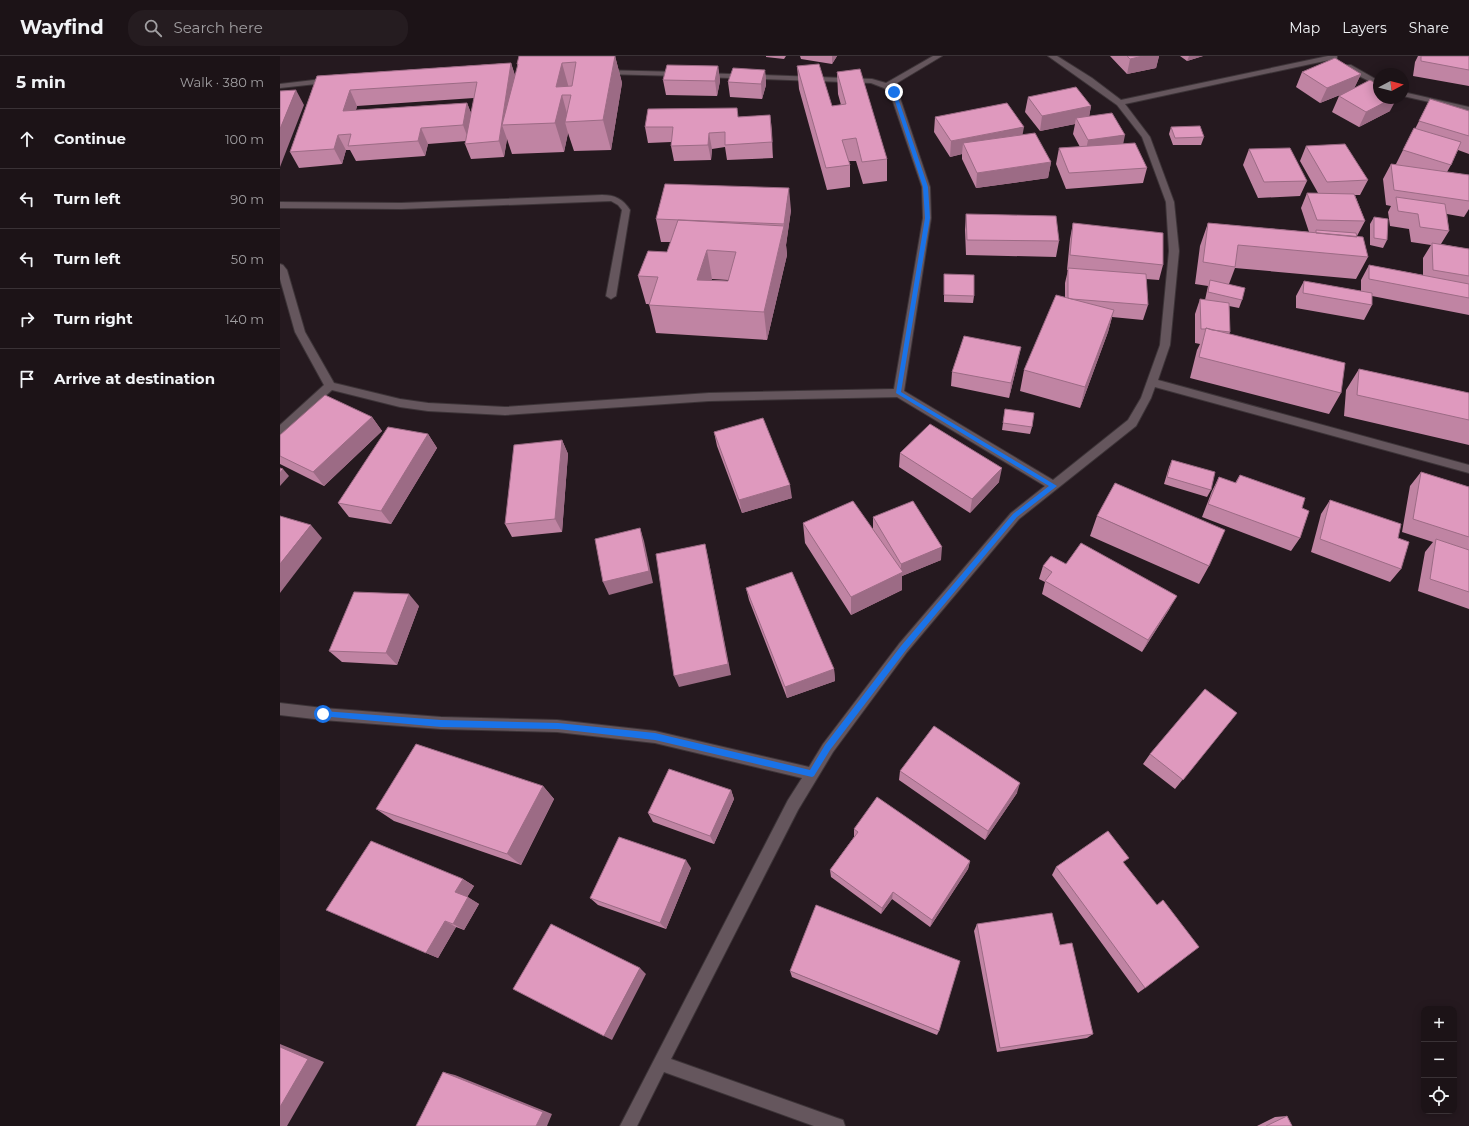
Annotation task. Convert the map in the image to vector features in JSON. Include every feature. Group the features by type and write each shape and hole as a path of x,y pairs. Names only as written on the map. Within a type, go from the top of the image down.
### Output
{"street":[{"path":"887,86 938,56"},
{"path":"628,1126 793,805 828,748 908,642 1015,516 1132,423 1146,398 1165,345 1174,251 1170,202 1146,137 1120,103 1089,80 1052,56"},
{"path":"1120,103 1333,57 1361,76 1373,81"},
{"path":"592,72 872,81 887,86 894,92 926,187 927,218 898,393"},
{"path":"280,86 341,78"},
{"path":"1409,95 1469,110"},
{"path":"280,205 401,206 602,198 617,200 623,204 626,210 611,296"},
{"path":"280,267 300,332 330,386 400,404 428,407 505,410 709,397 898,393 1054,486"},
{"path":"1152,382 1469,469"},
{"path":"280,431 330,386"},
{"path":"280,709 323,714 441,723 558,726 655,737 812,774"},
{"path":"660,1063 837,1126"}],"building":[{"path":"519,56 615,56 603,120 565,122 571,95 562,95 555,123 502,125","holes":["576,62 572,86 556,87 562,63"]},
{"path":"1127,56 1143,56 1130,59"},
{"path":"1421,56 1469,56 1469,70 1421,61"},
{"path":"1335,58 1361,74 1327,88 1302,72"},
{"path":"511,63 499,141 465,144 477,82 350,90 343,111 467,103 463,125 421,128 418,141 348,146 351,134 338,135 334,149 290,152 317,76"},
{"path":"819,64 832,106 846,104 837,72 860,69 887,159 862,162 856,138 842,140 850,165 826,168 797,66"},
{"path":"667,65 718,66 715,81 663,80"},
{"path":"733,68 765,70 761,84 728,82"},
{"path":"1370,80 1373,82 1373,104 1381,104 1366,112 1339,96"},
{"path":"1076,87 1091,106 1042,116 1028,97"},
{"path":"296,90 280,129 280,91"},
{"path":"1430,99 1469,111 1469,136 1419,121"},
{"path":"1007,103 1024,127 951,141 935,117"},
{"path":"737,108 738,117 770,115 772,142 725,145 725,132 709,133 708,145 671,146 673,127 645,127 648,109"},
{"path":"1112,113 1125,135 1088,140 1076,118"},
{"path":"1200,126 1204,137 1175,138 1171,127"},
{"path":"1414,128 1461,142 1451,165 1403,150"},
{"path":"1035,133 1051,162 977,173 963,143"},
{"path":"1135,143 1147,168 1069,173 1059,148"},
{"path":"1345,144 1368,180 1327,182 1306,146"},
{"path":"1290,148 1307,181 1264,182 1249,149"},
{"path":"1391,164 1469,175 1469,201 1394,190"},
{"path":"665,184 789,188 784,224 656,219"},
{"path":"1307,193 1354,194 1365,221 1317,220"},
{"path":"1396,197 1445,204 1449,231 1420,227 1418,214 1398,211"},
{"path":"966,214 1056,216 1059,241 967,240"},
{"path":"1374,217 1388,219 1387,240 1374,238"},
{"path":"678,220 784,226 764,312 649,305 658,277 638,276 648,251 667,252","holes":["707,250 736,252 728,281 697,280"]},
{"path":"1073,223 1163,233 1163,265 1070,255"},
{"path":"1208,223 1363,237 1368,257 1238,245 1235,267 1203,262"},
{"path":"1316,230 1356,233 1357,237 1316,233"},
{"path":"1432,243 1469,249 1469,276 1433,270"},
{"path":"1369,265 1469,284 1469,298 1369,279"},
{"path":"1068,268 1146,274 1148,305 1068,298"},
{"path":"944,274 974,275 974,296 944,295"},
{"path":"1210,280 1245,288 1242,300 1208,292"},
{"path":"1304,281 1372,293 1372,305 1303,293"},
{"path":"1056,295 1114,310 1085,387 1024,370"},
{"path":"1200,299 1229,303 1230,332 1206,328 1201,329"},
{"path":"1206,328 1345,363 1341,393 1199,357"},
{"path":"964,336 1021,347 1011,383 952,372"},
{"path":"1359,369 1469,393 1469,420 1357,395"},
{"path":"325,395 372,417 313,472 280,456 280,435"},
{"path":"1005,409 1034,413 1032,427 1003,423"},
{"path":"763,418 790,485 739,500 714,432"},
{"path":"930,424 1002,468 972,499 900,453"},
{"path":"388,427 428,434 381,511 338,503"},
{"path":"562,440 555,519 505,524 514,445"},
{"path":"1172,460 1215,472 1211,490 1167,477"},
{"path":"1421,472 1469,487 1469,537 1413,519"},
{"path":"1240,475 1305,498 1302,508 1309,511 1300,538 1208,504 1219,477 1236,483"},
{"path":"1115,483 1225,530 1209,566 1097,516"},
{"path":"1330,500 1401,524 1398,538 1409,542 1401,569 1320,539"},
{"path":"853,501 903,572 851,597 803,523"},
{"path":"913,501 942,547 901,564 873,517"},
{"path":"280,516 311,525 280,564"},
{"path":"640,528 649,571 603,582 595,539"},
{"path":"1436,539 1469,550 1469,592 1430,579"},
{"path":"1081,543 1177,596 1148,640 1045,581 1052,572 1043,566 1051,556 1066,564"},
{"path":"705,544 728,664 674,676 656,554"},
{"path":"792,572 834,669 785,687 746,588"},
{"path":"354,592 409,594 386,653 329,651"},
{"path":"1205,689 1237,713 1183,780 1150,754"},
{"path":"934,726 1020,783 988,831 900,771"},
{"path":"416,744 543,786 507,854 376,809"},
{"path":"669,769 731,790 710,836 648,813"},
{"path":"877,797 970,861 932,920 893,892 882,908 830,870 858,832 854,829"},
{"path":"1108,831 1129,858 1123,862 1157,905 1163,900 1199,947 1145,988 1056,867"},
{"path":"619,837 686,860 660,923 590,898"},
{"path":"371,841 463,879 455,892 468,897 453,924 445,921 426,953 326,910"},
{"path":"816,905 960,961 939,1031 790,971"},
{"path":"1052,913 1060,945 1072,943 1093,1034 1000,1048 977,924"},
{"path":"551,924 640,968 604,1036 513,989"},
{"path":"280,1047 308,1059 280,1107"},
{"path":"443,1072 543,1112 536,1126 416,1126"},
{"path":"1287,1116 1292,1126 1266,1126"}],"route":[{"path":"323,714 441,723 558,726 655,737 812,774 828,748 903,648 1015,516 1054,486 898,393 927,218 926,187 894,92"}]}
